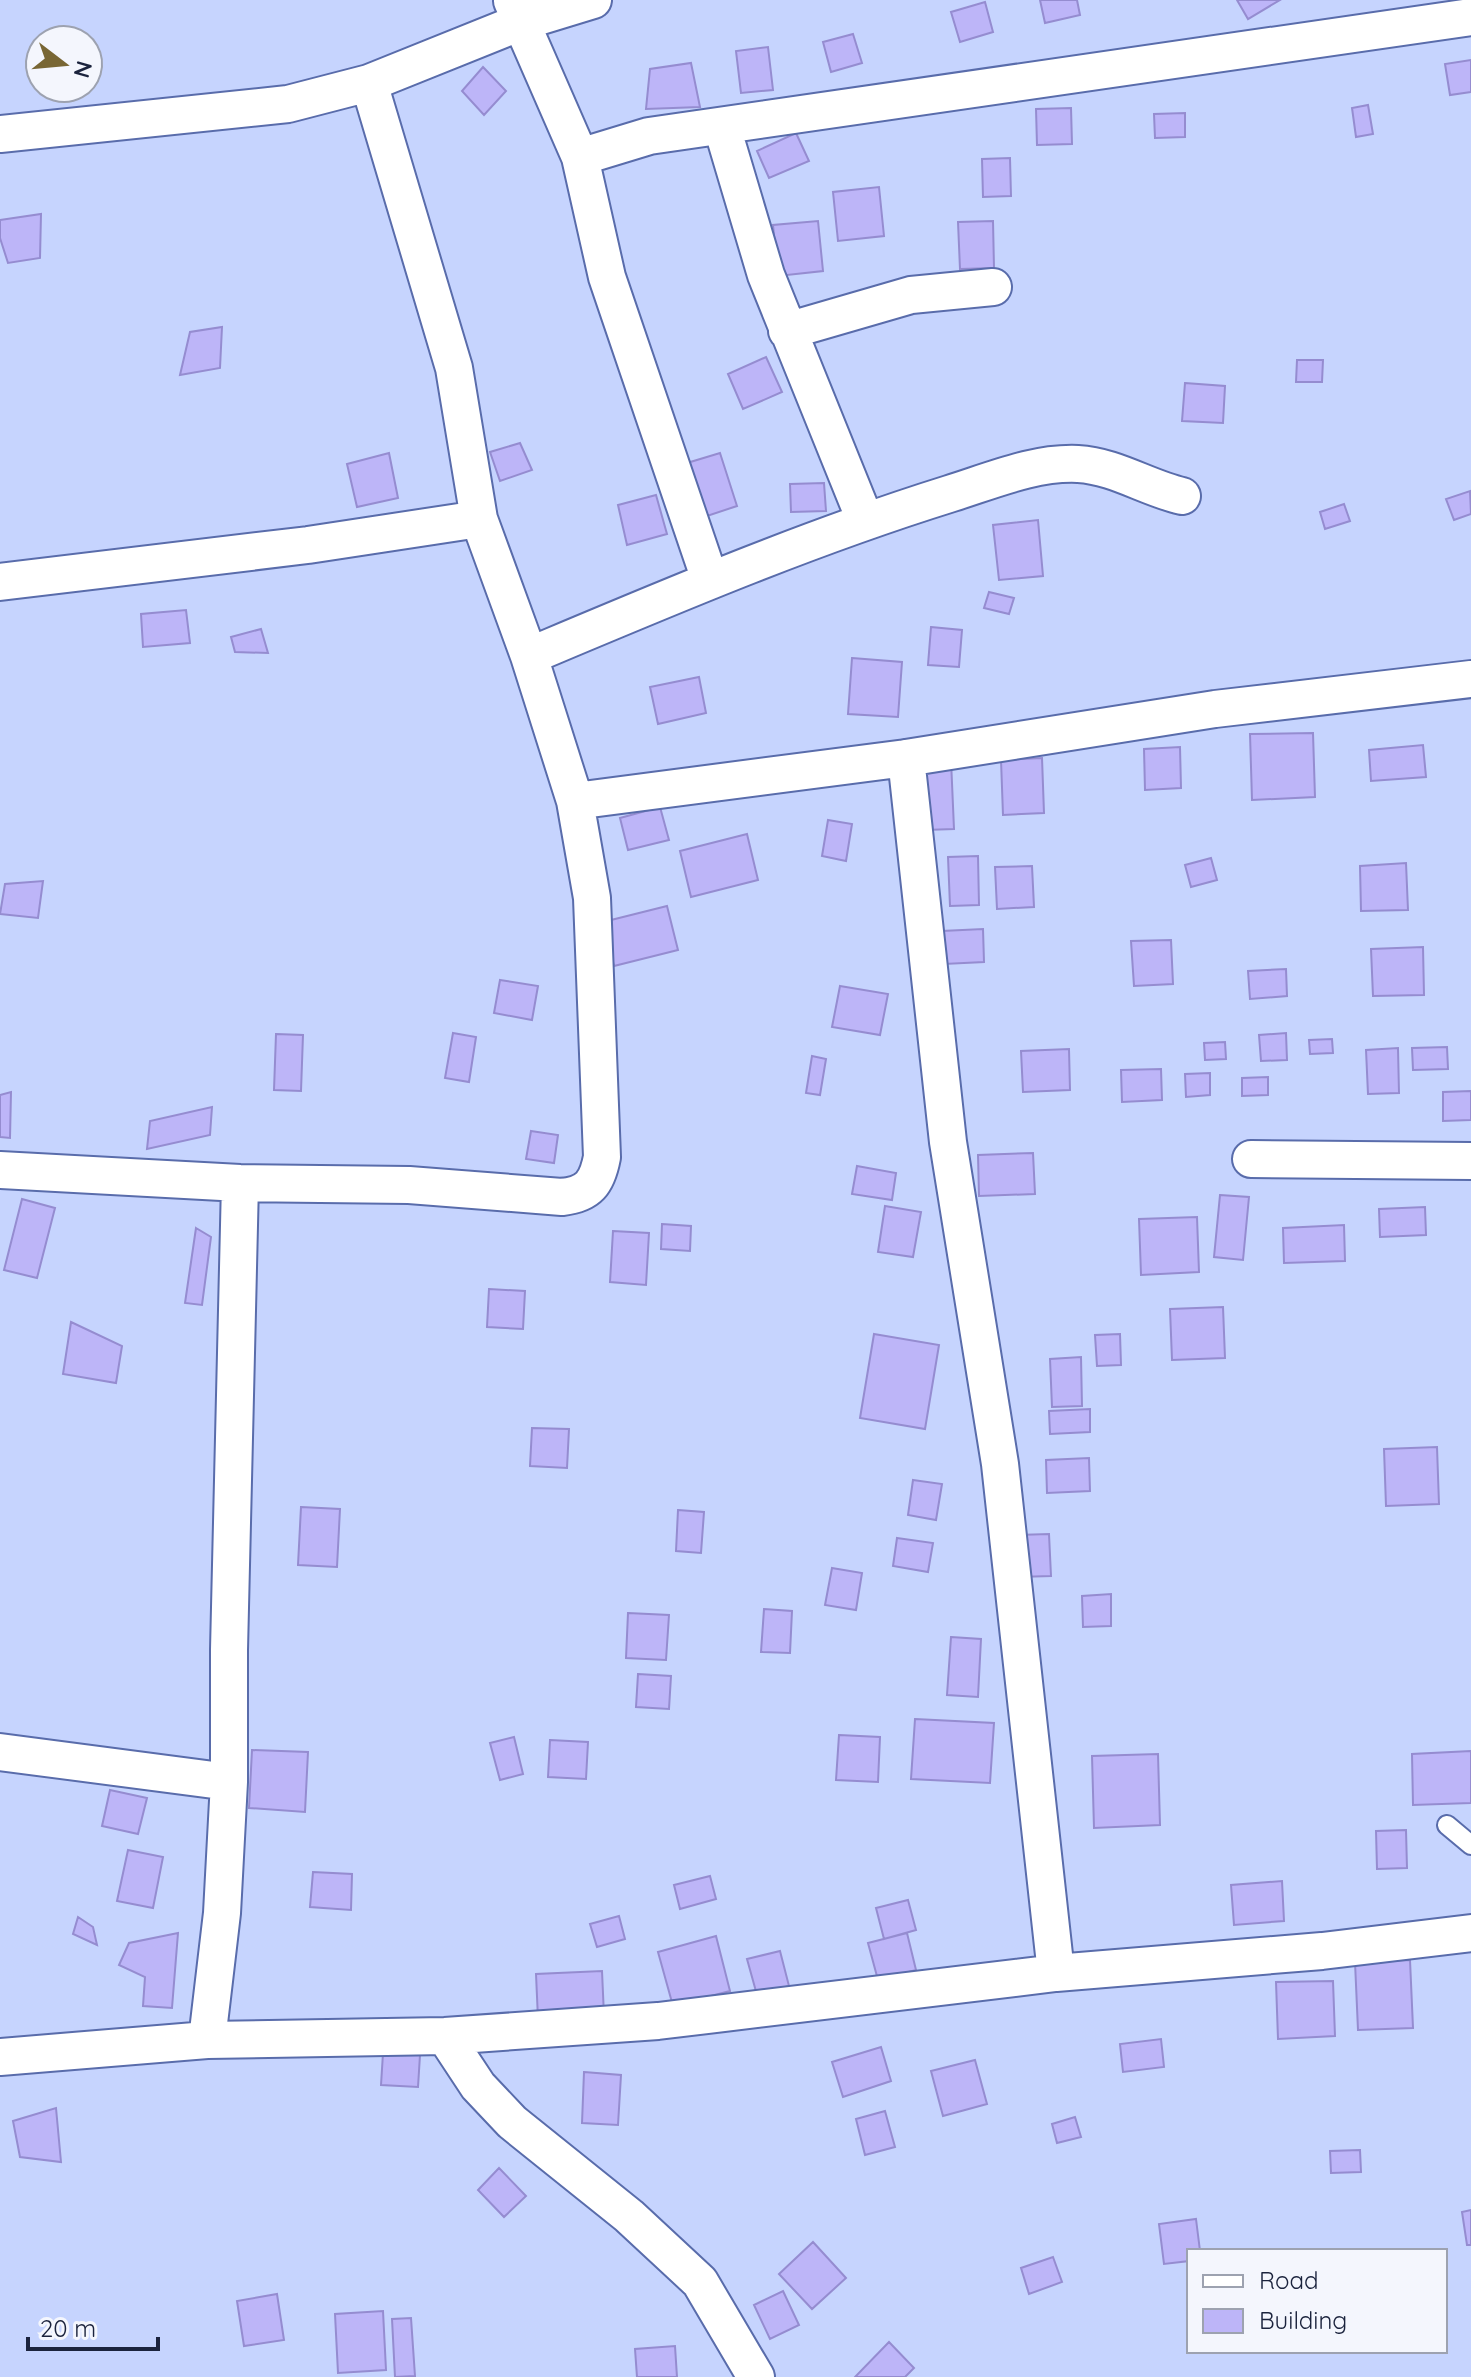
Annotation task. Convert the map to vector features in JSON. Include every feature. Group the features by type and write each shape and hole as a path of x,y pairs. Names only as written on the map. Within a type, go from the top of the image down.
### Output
{"street":[{"path":"0,134 288,104 369,83 516,11 593,0"},
{"path":"516,11 580,157 607,277 710,580"},
{"path":"580,157 649,136 1014,80 1471,17"},
{"path":"0,1170 240,1183 409,1185 562,1197 578,1195 591,1188 598,1176 602,1157 592,898 575,801 529,656 479,519 454,368 369,83"},
{"path":"722,127 787,331 838,446 865,520"},
{"path":"787,331 911,295 993,287"},
{"path":"529,656 710,580 865,520 1048,464 1081,464 1113,471 1155,490 1182,496"},
{"path":"0,582 308,545 479,519"},
{"path":"575,801 906,758 1215,709 1471,679"},
{"path":"906,758 948,1142 1000,1464 1056,1973"},
{"path":"1251,1159 1471,1161"},
{"path":"207,2040 222,1913 229,1782 229,1650 240,1183"},
{"path":"0,1752 229,1782"},
{"path":"0,2057 207,2040 445,2036 658,2021 1056,1973 1322,1951 1471,1933"},
{"path":"445,2036 478,2086 512,2122 629,2216 700,2282 756,2377"}],"lane":[{"path":"1447,1825 1471,1845"}],"building":[{"path":"1040,0 1077,0 1080,15 1045,23"},
{"path":"1237,0 1280,0 1248,19"},
{"path":"985,2 993,32 960,42 951,12"},
{"path":"853,34 862,63 831,72 823,42"},
{"path":"768,47 773,90 741,93 736,51"},
{"path":"1471,60 1471,92 1450,95 1445,64"},
{"path":"691,63 700,107 646,109 650,69"},
{"path":"483,67 506,91 484,115 462,91"},
{"path":"1368,105 1373,134 1356,137 1352,108"},
{"path":"1071,108 1072,144 1037,145 1036,109"},
{"path":"1185,113 1185,137 1155,138 1154,114"},
{"path":"796,133 809,161 769,178 757,151"},
{"path":"1010,158 1011,196 983,197 982,159"},
{"path":"879,187 884,236 838,241 833,192"},
{"path":"41,214 40,258 8,263 0,238 0,220"},
{"path":"818,221 823,271 778,276 773,225"},
{"path":"993,221 994,268 960,269 958,222"},
{"path":"222,327 220,368 180,375 190,332"},
{"path":"766,357 782,392 743,409 728,374"},
{"path":"1297,360 1323,360 1322,382 1296,382"},
{"path":"1185,383 1225,386 1223,423 1182,421"},
{"path":"520,443 532,470 500,481 490,452"},
{"path":"389,453 398,498 357,507 347,464"},
{"path":"720,453 737,506 704,517 687,463"},
{"path":"824,483 826,511 791,512 790,484"},
{"path":"1470,491 1471,514 1454,520 1446,499"},
{"path":"656,495 667,534 627,545 618,505"},
{"path":"1344,504 1350,521 1325,529 1320,512"},
{"path":"1038,520 1043,576 999,580 993,525"},
{"path":"989,592 1014,598 1009,614 984,608"},
{"path":"186,610 190,643 143,647 141,614"},
{"path":"931,627 962,630 959,667 928,665"},
{"path":"261,629 268,653 235,652 231,637"},
{"path":"852,658 902,662 898,717 848,714"},
{"path":"699,677 706,713 658,724 650,687"},
{"path":"1313,733 1315,797 1252,800 1250,734"},
{"path":"1423,745 1426,777 1371,781 1369,750"},
{"path":"1180,747 1181,788 1145,790 1144,749"},
{"path":"1042,758 1044,813 1003,815 1001,760"},
{"path":"951,760 954,829 925,830 922,761"},
{"path":"660,807 669,840 628,850 620,818"},
{"path":"828,820 852,824 846,861 822,856"},
{"path":"747,834 758,880 691,897 680,851"},
{"path":"978,856 979,905 950,906 948,857"},
{"path":"1211,858 1217,880 1191,887 1185,865"},
{"path":"1406,863 1408,910 1361,911 1360,866"},
{"path":"1032,866 1034,907 997,909 995,867"},
{"path":"43,881 38,918 0,914 5,884"},
{"path":"667,906 678,950 614,966 603,922"},
{"path":"983,929 984,962 944,964 942,931"},
{"path":"1171,940 1173,984 1134,986 1131,941"},
{"path":"1423,947 1424,995 1373,996 1371,949"},
{"path":"1286,969 1287,996 1250,999 1248,971"},
{"path":"500,980 538,986 532,1020 494,1013"},
{"path":"840,986 888,994 880,1035 832,1027"},
{"path":"453,1033 476,1037 469,1082 445,1078"},
{"path":"1286,1033 1287,1060 1261,1061 1259,1035"},
{"path":"276,1034 303,1035 301,1091 274,1090"},
{"path":"1332,1039 1333,1053 1310,1054 1309,1040"},
{"path":"1225,1042 1226,1059 1205,1060 1204,1043"},
{"path":"1447,1047 1448,1069 1413,1070 1412,1048"},
{"path":"1398,1048 1399,1093 1368,1094 1366,1050"},
{"path":"1069,1049 1070,1090 1023,1092 1021,1051"},
{"path":"812,1056 826,1059 820,1095 806,1093"},
{"path":"1161,1069 1162,1100 1122,1102 1121,1070"},
{"path":"1210,1073 1210,1095 1186,1097 1185,1074"},
{"path":"1268,1077 1268,1095 1242,1096 1242,1078"},
{"path":"1471,1091 1471,1120 1443,1121 1443,1092"},
{"path":"11,1092 10,1138 0,1137 0,1095"},
{"path":"212,1107 210,1135 147,1149 150,1121"},
{"path":"531,1131 558,1135 554,1163 526,1159"},
{"path":"1033,1153 1035,1194 979,1196 978,1155"},
{"path":"857,1166 896,1173 892,1200 852,1194"},
{"path":"1220,1195 1249,1197 1243,1260 1214,1257"},
{"path":"22,1199 55,1208 37,1278 4,1270"},
{"path":"885,1206 921,1212 913,1257 878,1252"},
{"path":"1425,1207 1426,1235 1380,1237 1379,1209"},
{"path":"1197,1217 1199,1272 1141,1275 1139,1219"},
{"path":"662,1224 691,1226 690,1251 661,1249"},
{"path":"1344,1225 1345,1261 1284,1263 1283,1228"},
{"path":"196,1228 211,1237 202,1305 185,1303"},
{"path":"613,1231 649,1233 646,1285 610,1282"},
{"path":"489,1289 525,1291 523,1329 487,1327"},
{"path":"1223,1307 1225,1358 1172,1360 1170,1309"},
{"path":"71,1322 122,1346 116,1383 63,1374"},
{"path":"874,1334 939,1345 925,1429 860,1418"},
{"path":"1120,1334 1121,1365 1097,1366 1095,1335"},
{"path":"1081,1357 1082,1406 1052,1407 1050,1359"},
{"path":"1090,1409 1090,1432 1050,1434 1049,1411"},
{"path":"532,1428 569,1429 567,1468 530,1466"},
{"path":"1437,1447 1439,1504 1386,1506 1384,1449"},
{"path":"1089,1458 1090,1491 1047,1493 1046,1460"},
{"path":"913,1480 942,1484 936,1520 908,1515"},
{"path":"301,1507 340,1509 337,1567 298,1565"},
{"path":"678,1510 704,1512 701,1553 676,1551"},
{"path":"1049,1534 1051,1576 1018,1577 1017,1535"},
{"path":"897,1538 933,1543 928,1572 893,1566"},
{"path":"832,1568 862,1573 856,1610 825,1605"},
{"path":"1111,1594 1111,1626 1083,1627 1082,1596"},
{"path":"764,1609 792,1611 790,1653 761,1652"},
{"path":"628,1613 669,1615 666,1660 626,1658"},
{"path":"951,1637 981,1639 978,1697 947,1695"},
{"path":"638,1674 671,1676 669,1709 636,1707"},
{"path":"915,1719 994,1723 990,1783 911,1779"},
{"path":"839,1735 880,1737 878,1782 836,1780"},
{"path":"514,1737 523,1774 500,1780 490,1743"},
{"path":"550,1740 588,1742 586,1779 548,1777"},
{"path":"252,1750 308,1752 305,1812 249,1808"},
{"path":"1471,1751 1471,1803 1413,1805 1412,1754"},
{"path":"1158,1754 1160,1825 1094,1828 1092,1756"},
{"path":"110,1790 147,1798 138,1834 102,1826"},
{"path":"1406,1830 1407,1868 1377,1869 1376,1831"},
{"path":"128,1850 163,1857 153,1908 117,1901"},
{"path":"313,1872 352,1874 351,1910 310,1907"},
{"path":"710,1876 716,1899 680,1909 674,1885"},
{"path":"1282,1881 1284,1921 1234,1925 1231,1885"},
{"path":"908,1900 916,1930 884,1939 876,1908"},
{"path":"619,1916 625,1939 597,1947 590,1924"},
{"path":"78,1917 93,1927 97,1945 73,1934"},
{"path":"178,1933 172,2008 143,2006 145,1977 119,1965 129,1943"},
{"path":"907,1933 916,1970 878,1980 868,1943"},
{"path":"716,1936 730,1991 673,2006 658,1952"},
{"path":"780,1951 789,1986 757,1995 747,1959"},
{"path":"1410,1960 1413,2028 1358,2030 1355,1962"},
{"path":"602,1971 604,2016 538,2019 536,1974"},
{"path":"1333,1981 1335,2036 1278,2039 1276,1982"},
{"path":"1161,2039 1164,2067 1123,2072 1120,2044"},
{"path":"881,2047 891,2081 843,2097 832,2062"},
{"path":"383,2053 420,2055 418,2087 381,2085"},
{"path":"975,2060 987,2104 943,2116 931,2071"},
{"path":"584,2072 621,2075 618,2125 582,2123"},
{"path":"56,2108 61,2162 20,2157 13,2121"},
{"path":"885,2111 895,2147 865,2155 856,2119"},
{"path":"1075,2117 1081,2137 1057,2143 1052,2124"},
{"path":"1360,2150 1361,2172 1331,2173 1330,2151"},
{"path":"499,2168 526,2196 504,2217 478,2190"},
{"path":"1471,2210 1471,2245 1467,2245 1462,2212"},
{"path":"1196,2219 1200,2249 1187,2249 1187,2261 1164,2264 1159,2224"},
{"path":"813,2242 846,2278 812,2309 779,2274"},
{"path":"1053,2257 1062,2282 1029,2294 1021,2268"},
{"path":"783,2291 799,2325 770,2339 754,2305"},
{"path":"277,2294 284,2340 244,2346 237,2301"},
{"path":"383,2311 386,2370 338,2373 335,2314"},
{"path":"411,2318 415,2376 395,2377 392,2319"},
{"path":"889,2342 914,2368 905,2377 855,2377"},
{"path":"675,2346 677,2377 637,2377 635,2349"}]}
